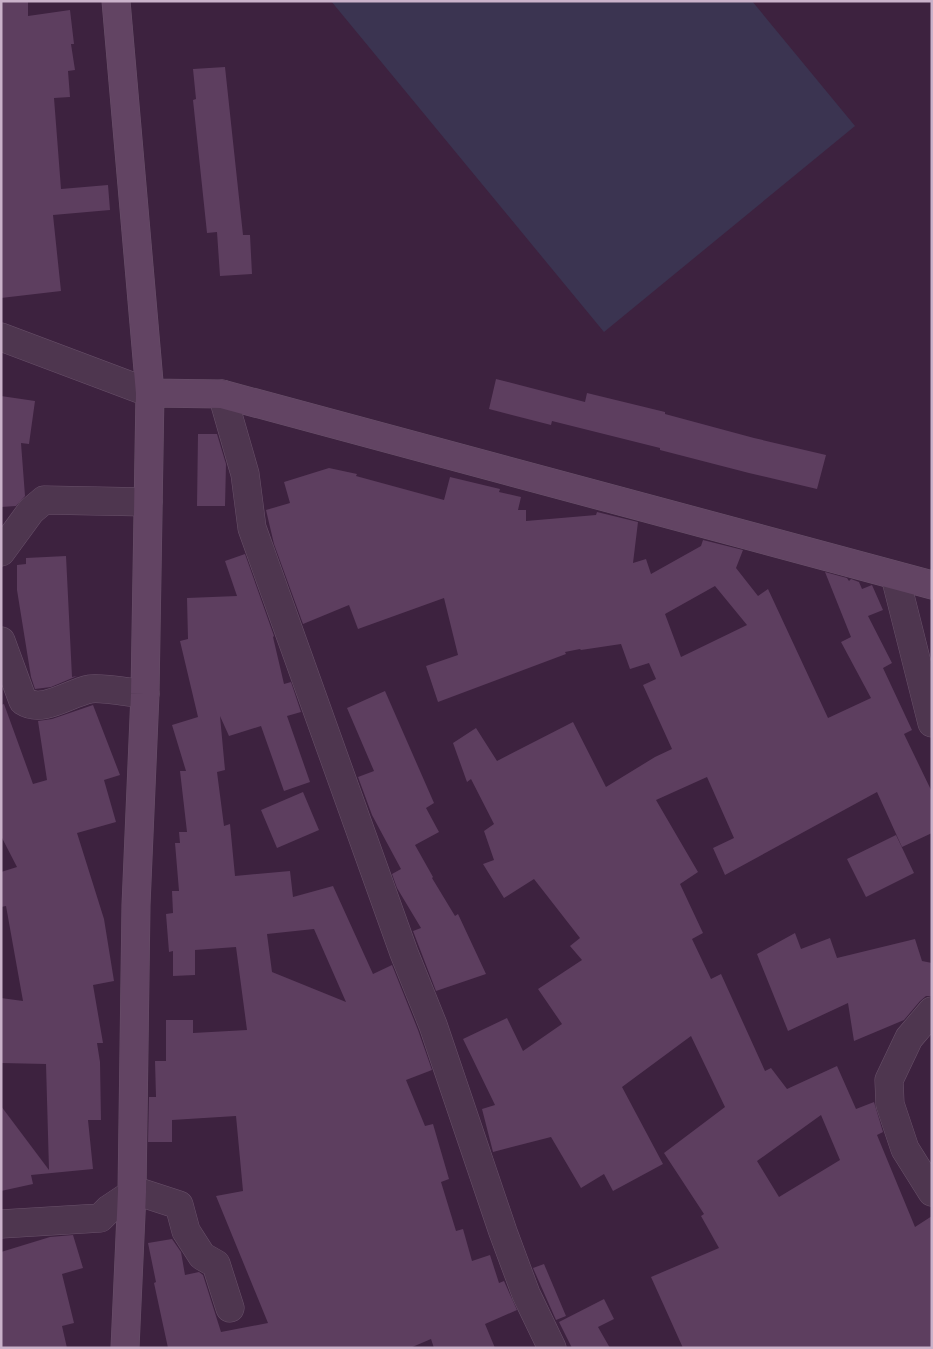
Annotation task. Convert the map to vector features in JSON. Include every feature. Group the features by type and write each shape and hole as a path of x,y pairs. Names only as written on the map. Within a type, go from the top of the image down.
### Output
{"street":[{"path":"116,1 150,393 145,694 136,905 132,1192 125,1348"},
{"path":"1,337 150,393 222,394 932,585"},
{"path":"222,394 246,474 252,528 404,953 433,1025 503,1232 526,1294 552,1348"},
{"path":"1,552 31,511 44,500 148,502"},
{"path":"895,576 932,723"},
{"path":"1,641 23,701 30,706 40,706 91,688 145,694"},
{"path":"932,1011 909,1038 889,1080 890,1104 906,1149 932,1192"},
{"path":"1,1224 61,1222 100,1218 109,1209 136,1191 179,1205 186,1230 202,1256 216,1264 230,1308"}],"shaded area":[{"path":"331,1 752,1 855,126 604,332"}],"building":[{"path":"1,1 28,1 28,16 70,10 74,44 71,44 75,70 68,71 70,97 54,98 61,189 108,185 110,210 53,215 61,291 1,298"},
{"path":"225,67 243,235 250,235 252,274 220,276 217,232 207,233 193,100 196,99 193,69"},
{"path":"496,379 585,402 587,393 665,412 665,414 754,438 826,455 817,489 552,421 551,425 489,409"},
{"path":"1,396 35,401 29,444 21,443 25,496 16,506 1,507"},
{"path":"198,434 217,434 226,464 225,506 197,506"},
{"path":"329,468 357,474 356,476 444,500 450,477 500,489 499,492 521,497 518,510 526,510 526,521 596,515 597,512 638,522 633,563 646,559 651,574 701,546 703,540 743,550 736,568 758,596 768,589 828,718 871,698 841,642 851,637 825,572 847,578 849,581 851,579 859,582 862,589 872,585 883,610 868,616 892,663 883,668 912,730 904,734 932,792 932,833 902,847 877,792 725,875 713,848 734,838 707,777 656,800 698,872 680,884 703,933 692,939 711,979 721,974 765,1071 771,1068 787,1089 837,1066 856,1109 874,1102 883,1132 877,1135 915,1227 932,1216 932,1348 683,1348 651,1277 719,1248 701,1216 704,1214 664,1153 725,1107 691,1036 622,1087 663,1164 613,1191 604,1174 581,1188 551,1137 493,1152 482,1109 495,1105 463,1039 507,1018 523,1051 562,1024 538,989 582,960 570,946 580,938 534,879 504,898 483,864 494,860 484,831 494,824 471,779 467,782 453,743 476,728 497,761 573,722 606,787 655,757 672,749 643,685 656,679 649,663 630,669 621,644 565,652 566,654 438,702 426,666 458,655 444,598 358,629 349,605 303,624 274,544 266,510 290,503 284,482","holes":["715,586 747,625 681,657 665,614","821,1115 840,1160 779,1197 757,1161"]},
{"path":"245,554 274,636 284,684 291,682 301,712 287,716 310,782 284,791 261,726 229,736 220,716 225,770 217,772 224,826 230,824 235,876 290,871 293,897 333,886 373,974 392,965 432,1070 406,1080 425,1126 433,1124 449,1179 441,1182 456,1231 463,1229 472,1261 490,1255 499,1283 504,1281 517,1310 485,1324 495,1348 434,1348 431,1339 410,1348 168,1348 154,1283 156,1282 148,1243 172,1239 181,1252 185,1275 199,1272 203,1275 221,1332 268,1323 216,1196 243,1191 236,1116 172,1120 172,1142 148,1142 149,1097 156,1097 155,1061 166,1061 166,1020 193,1020 193,1033 247,1030 236,947 195,950 195,975 173,976 173,951 169,952 166,914 173,913 172,891 179,891 175,843 180,843 179,832 187,832 180,771 186,771 172,725 198,717 180,641 188,639 187,598 237,596 225,561","holes":["314,929 346,1002 272,972 267,934"]},
{"path":"66,556 72,677 77,676 51,687 35,689 31,677 17,590 17,565 26,564 26,558"},
{"path":"385,691 434,803 426,808 439,832 415,845 455,916 458,914 486,974 436,991 413,931 421,928 397,888 392,874 401,869 372,815 358,777 374,771 347,708"},
{"path":"4,704 33,784 47,780 38,721 52,719 93,705 120,775 104,780 116,822 77,833 104,919 114,981 93,985 103,1043 97,1043 100,1062 101,1120 88,1120 93,1169 31,1175 33,1184 1,1191 1,1106 49,1170 46,1064 1,1063 1,998 23,1001 6,906 1,907 1,872 17,867 1,836 1,705"},
{"path":"303,792 319,830 277,848 261,810"},
{"path":"896,835 914,873 866,897 847,859"},
{"path":"795,933 801,949 830,938 837,958 915,939 922,961 932,963 932,996 926,996 920,1001 904,1020 854,1041 848,1003 788,1031 757,954"},
{"path":"73,1235 83,1268 62,1274 74,1323 62,1326 67,1348 1,1348 1,1252 50,1237"},
{"path":"544,1264 566,1316 556,1320 533,1268"},
{"path":"604,1299 614,1319 598,1327 610,1348 572,1348 559,1322"}]}
